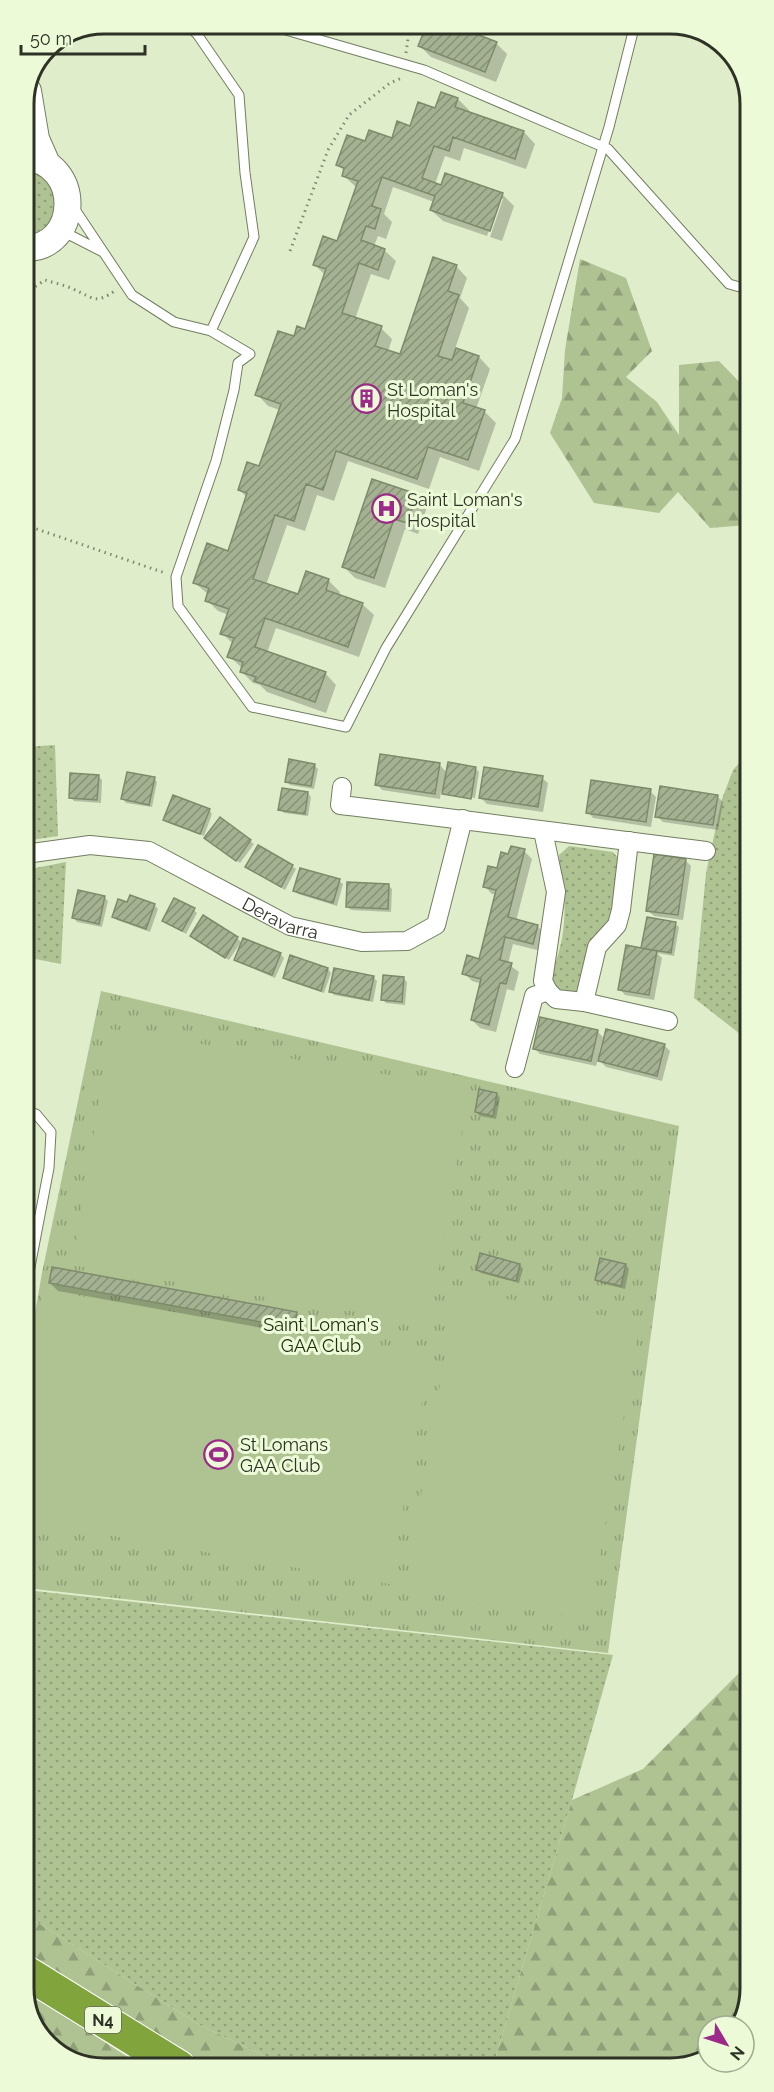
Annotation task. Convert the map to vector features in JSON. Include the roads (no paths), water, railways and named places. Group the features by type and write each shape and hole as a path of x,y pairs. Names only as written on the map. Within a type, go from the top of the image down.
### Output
{"highway":[{"name":"N4","path":"34,1976 163,2057"}],"street":[{"path":"35,133 35,160 61,178 68,198 65,220 59,230 43,244 35,247"},
{"path":"342,787 339,806 463,819 629,842 706,850"},
{"name":"Deravarra","path":"35,853 90,845 149,851 290,926 362,942 407,941 436,925 463,819"},
{"path":"543,831 556,892 543,981 548,991 556,999 585,1002 668,1021"},
{"path":"585,1002 597,947 617,925 621,910 629,842"},
{"path":"514,1068 534,996 548,991"}],"lane":[{"path":"197,34 239,95 245,173 254,237 211,331"},
{"path":"302,34 424,70 608,149 729,284 740,287"},
{"path":"68,198 132,295 174,322 211,331 250,354 238,363 234,390 216,460 176,577 178,606 252,707 346,726 386,648 515,439 603,147 631,35"},
{"path":"59,230 106,253"},
{"path":"34,1114 51,1132 49,1168 34,1244"}],"place":[{"name":"St Loman's Hospital","path":"366,399"},
{"name":"Saint Loman's Hospital","path":"386,509"},
{"name":"St Lomans GAA Club","path":"219,1454"}],"park label":[{"name":"Saint Loman's GAA Club","path":"321,1334"}]}
